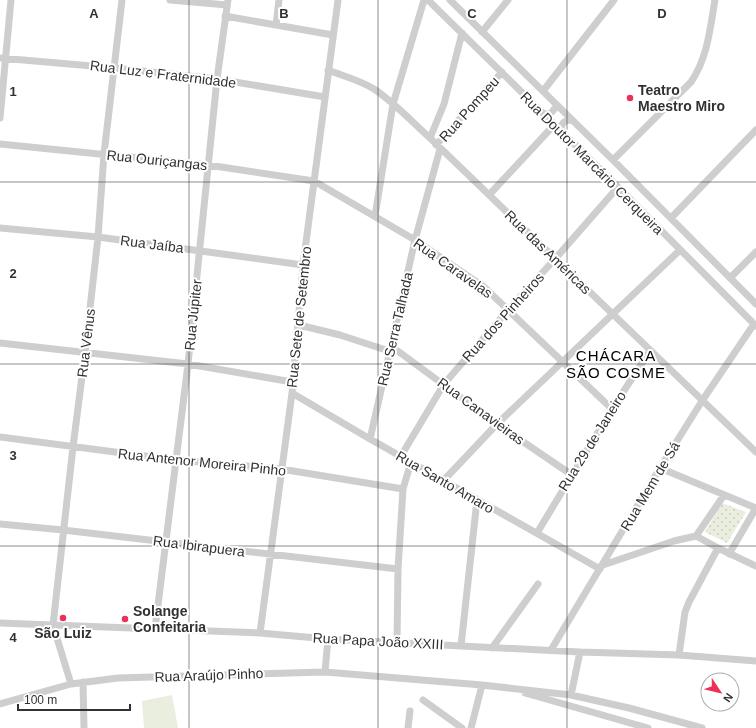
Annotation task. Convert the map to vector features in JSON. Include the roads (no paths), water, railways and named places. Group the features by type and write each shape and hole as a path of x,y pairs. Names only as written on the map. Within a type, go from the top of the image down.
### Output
{"street":[{"path":"0,118 4,41 11,0"},
{"name":"Rua Vênus","path":"71,684 53,625 98,237 104,154 122,0"},
{"path":"170,0 227,2"},
{"path":"276,25 279,0"},
{"name":"Rua Sete de Setembro","path":"260,633 292,393 303,265 338,0"},
{"path":"375,216 392,104 424,0"},
{"name":"Rua Doutor Marcário Cerqueira","path":"428,0 618,187 755,325"},
{"name":"Rua Doutor Marcário Cerqueira","path":"450,0 613,160 756,304"},
{"path":"482,32 508,0"},
{"path":"543,91 614,0"},
{"path":"613,160 691,82 699,70 705,53 715,0"},
{"name":"Rua Júpiter","path":"155,629 188,364 217,80 227,2"},
{"path":"225,16 333,35"},
{"path":"430,138 444,104 462,33"},
{"name":"Rua Luz e Fraternidade","path":"3,59 115,68 217,80 326,97"},
{"name":"Rua das Américas","path":"328,70 374,89 392,104 430,138 756,452"},
{"name":"Rua Pompeu","path":"438,147 502,72"},
{"path":"544,115 552,112 557,105"},
{"path":"561,132 563,122 572,120"},
{"path":"489,195 554,125"},
{"path":"671,218 756,130"},
{"name":"Rua Ouriçangas","path":"0,144 208,165 314,181"},
{"name":"Rua Serra Talhada","path":"370,439 415,240 438,147"},
{"name":"Rua Caravelas","path":"314,181 415,240 484,287 612,409"},
{"name":"Rua dos Pinheiros","path":"401,456 444,384 618,187"},
{"name":"Rua Jaíba","path":"0,228 98,237 303,265"},
{"path":"444,480 497,424 680,250"},
{"path":"730,278 756,252"},
{"name":"Rua Canavieiras","path":"299,325 340,334 390,349 444,384 497,424 572,475"},
{"name":"Rua Mem de Sá","path":"551,650 702,401 755,325"},
{"path":"0,343 188,364 292,382"},
{"name":"Rua 29 de Janeiro","path":"537,533 612,409 650,351"},
{"name":"Rua Santo Amaro","path":"292,393 477,500 601,567"},
{"name":"Rua Antenor Moreira Pinho","path":"0,437 176,460 281,469 403,489"},
{"path":"397,642 398,569 403,489 411,462"},
{"path":"660,468 756,508 729,554"},
{"path":"696,536 724,495"},
{"path":"462,646 477,500"},
{"name":"Rua Ibirapuera","path":"0,524 398,569"},
{"path":"601,567 674,541 696,536 729,554 756,566"},
{"path":"680,655 685,612 688,602 718,548"},
{"path":"492,648 538,584"},
{"name":"Rua Papa João XXIII","path":"0,623 260,633 328,639 492,648 680,655 756,661"},
{"path":"325,672 328,639"},
{"path":"571,695 580,652"},
{"name":"Rua Araújo Pinho","path":"0,704 71,684 118,678 325,672 508,688"},
{"path":"83,682 84,728"},
{"path":"473,727 482,685"},
{"path":"508,688 571,695 629,708 702,728"},
{"path":"508,688 648,728"},
{"path":"423,700 462,728"},
{"path":"408,728 410,711"}],"place":[{"name":"Teatro Maestro Miro","path":"630,98"},
{"name":"São Luiz","path":"63,618"},
{"name":"Solange Confeitaria","path":"125,619"}],"district":[{"name":"CHÁCARA SÃO COSME","path":"616,364"}]}
